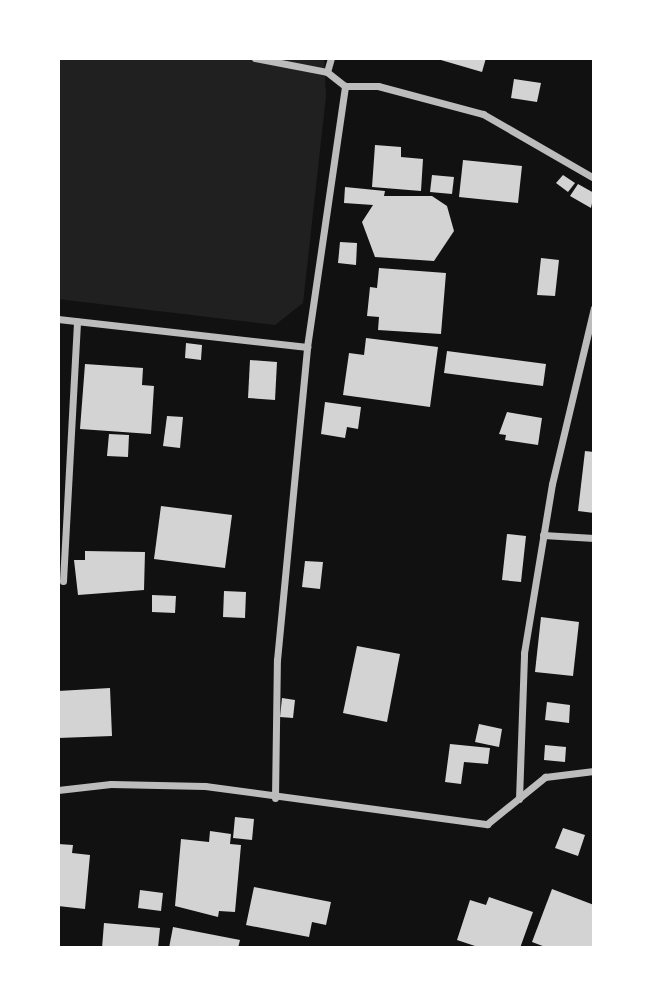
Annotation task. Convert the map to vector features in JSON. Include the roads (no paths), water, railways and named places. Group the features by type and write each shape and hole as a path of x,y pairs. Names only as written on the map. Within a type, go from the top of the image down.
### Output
{"street":[{"path":"255,58 327,72 345,86 378,86 483,114 594,177"},
{"path":"327,72 331,58"},
{"path":"275,798 278,660 307,346 345,86"},
{"path":"519,799 524,653 543,535 594,308"},
{"path":"58,319 307,346"},
{"path":"63,581 77,321"},
{"path":"543,535 594,538"},
{"path":"58,790 111,784 205,786 275,798 487,824 545,777 594,771"}]}
